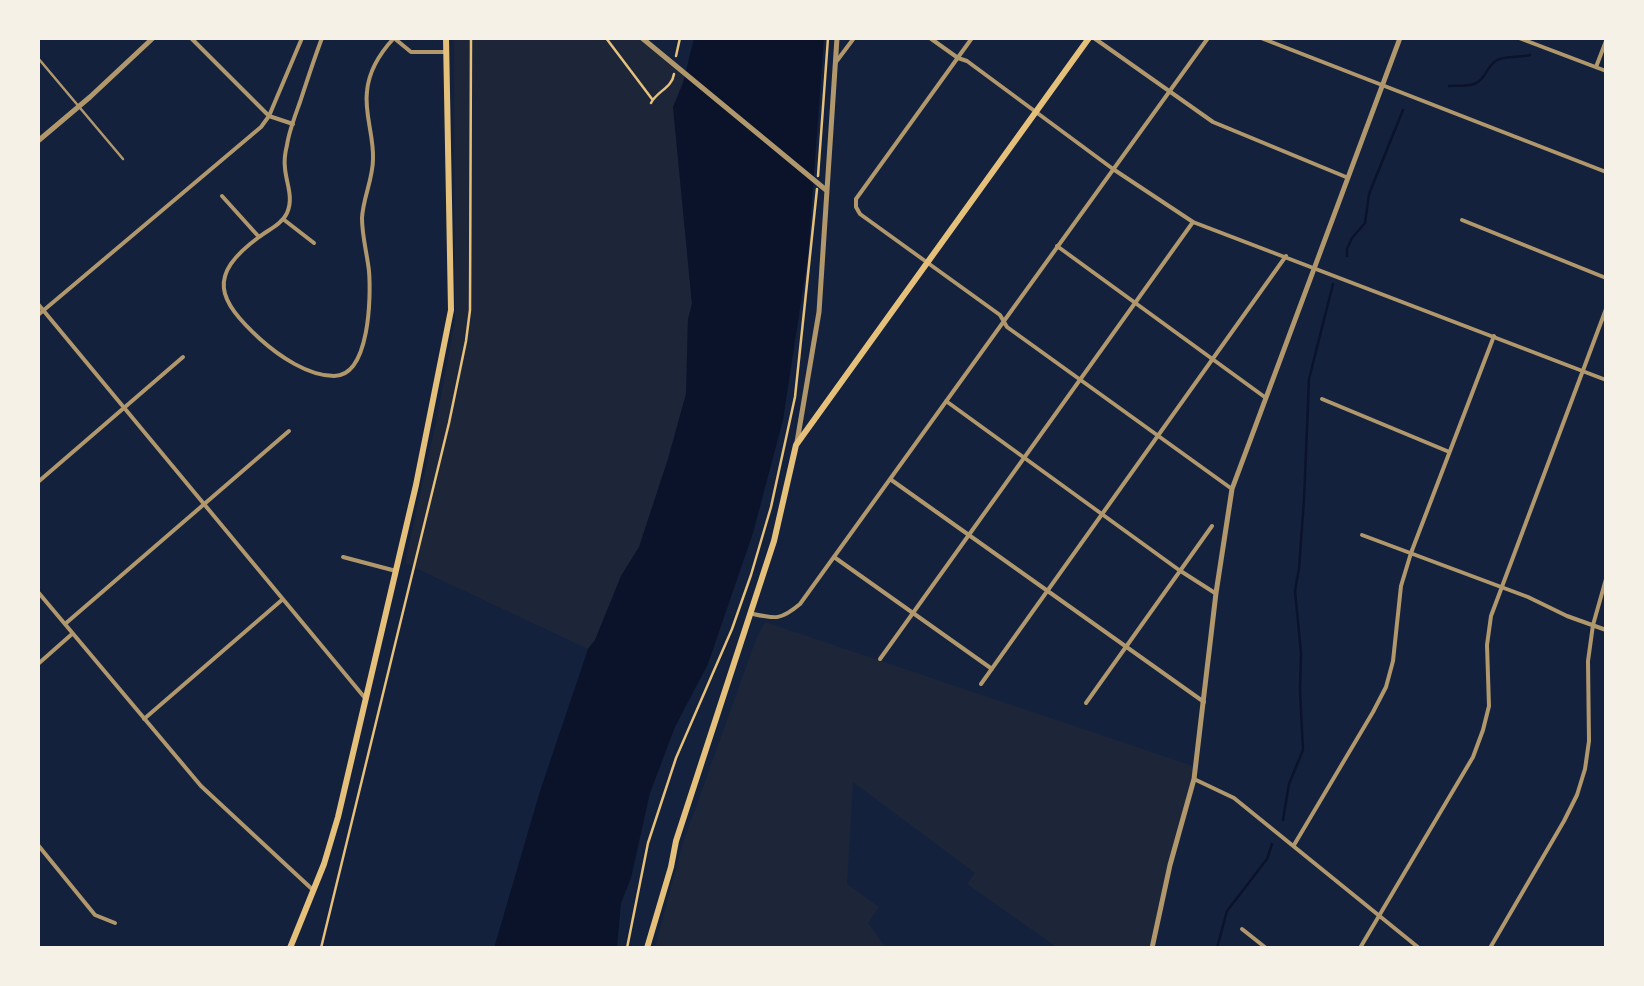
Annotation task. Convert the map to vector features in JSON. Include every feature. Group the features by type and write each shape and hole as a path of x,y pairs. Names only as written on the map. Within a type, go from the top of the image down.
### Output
{"main road":[{"path":"290,948 338,817 452,310 446,38"},
{"path":"648,948 676,841 774,541 796,445 1092,38"}],"street":[{"path":"38,141 153,38"},
{"path":"191,38 269,116 293,124"},
{"path":"38,315 261,127 302,38"},
{"path":"322,38 287,140 284,166 290,198 288,210 282,220 234,260 223,288 229,306 260,338 288,360 325,375 347,373 360,354 366,330 369,271 362,216 374,154 368,86 379,56 394,38 412,52 447,52"},
{"path":"642,38 673,59 826,190"},
{"path":"796,445 819,312 838,38"},
{"path":"834,65 854,38"},
{"path":"930,38 1193,222 1606,380"},
{"path":"972,38 856,199 860,214 1000,315 1007,327 1232,489"},
{"path":"1092,38 1214,122 1348,178"},
{"path":"752,614 775,619 800,604 1208,38"},
{"path":"1261,38 1606,172"},
{"path":"1152,948 1194,778 1232,489 1400,38"},
{"path":"1520,38 1606,71"},
{"path":"1596,67 1606,41"},
{"path":"222,196 259,238"},
{"path":"282,220 314,243"},
{"path":"1462,220 1606,278"},
{"path":"880,659 1193,222"},
{"path":"1057,246 1266,398"},
{"path":"982,684 1286,256"},
{"path":"38,304 366,698"},
{"path":"1360,948 1473,756 1484,730 1491,616 1606,308"},
{"path":"1294,845 1386,686 1393,661 1401,586 1494,336"},
{"path":"38,482 184,358"},
{"path":"1322,399 1449,452"},
{"path":"946,401 1216,593"},
{"path":"64,624 289,431"},
{"path":"890,479 1204,702"},
{"path":"1086,704 1212,526"},
{"path":"1362,535 1606,630"},
{"path":"834,557 992,669"},
{"path":"343,558 396,571"},
{"path":"1490,948 1577,794 1589,741 1588,660 1606,579"},
{"path":"38,592 201,786 313,890"},
{"path":"144,719 284,599"},
{"path":"38,664 72,634"},
{"path":"1194,778 1234,798 1419,948"},
{"path":"38,845 96,914 115,923"},
{"path":"1242,929 1266,948"}],"lane":[{"path":"38,58 122,159"}],"path":[{"path":"321,948 466,340 471,38"},
{"path":"606,38 652,101 673,80 674,70"},
{"path":"673,59 680,38"},
{"path":"628,948 648,843 676,758 732,630 751,575 795,397 828,38"}],"shaded area":[{"path":"454,38 639,38 685,77 673,108 692,304 686,394 639,547 621,576 588,649 405,563 455,321"},
{"path":"694,38 824,38 808,256 783,420 753,533 708,664 675,727 650,793 631,878 621,903 617,948 494,948 540,791 588,649 621,576 639,547 686,394 692,304 673,107"},
{"path":"765,622 1196,767 1153,948 1058,948 967,884 975,873 853,782 847,884 879,907 868,923 886,948 655,948 683,843"}],"waterway":[{"path":"1449,86 1478,82 1501,58 1530,55"},
{"path":"1347,256 1352,238 1365,223 1369,194 1403,110"},
{"path":"1283,820 1289,784 1303,750 1295,591 1309,379 1333,284"},
{"path":"1217,948 1227,911 1267,859 1272,844"}]}
